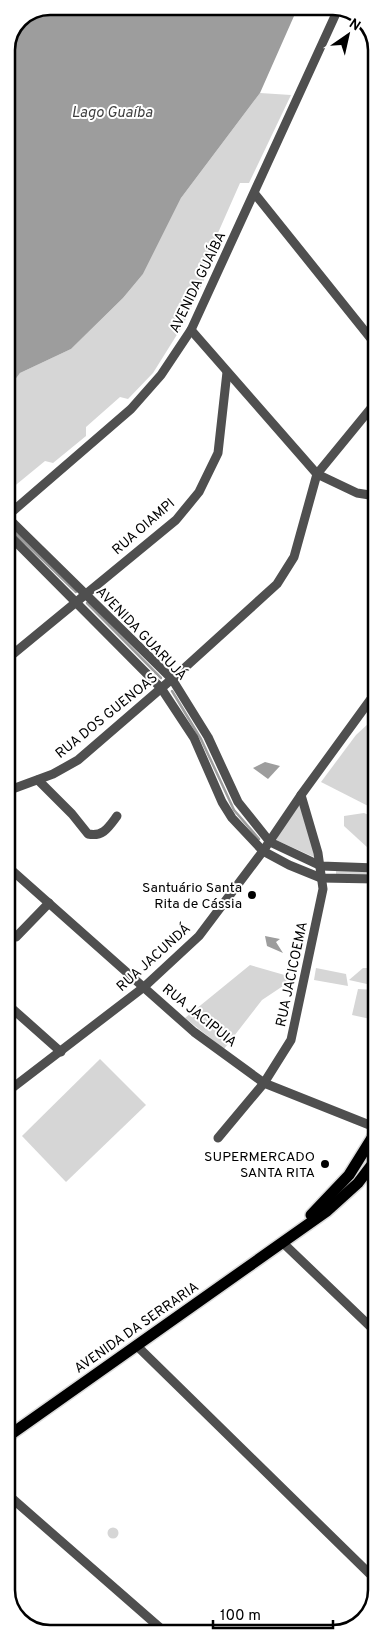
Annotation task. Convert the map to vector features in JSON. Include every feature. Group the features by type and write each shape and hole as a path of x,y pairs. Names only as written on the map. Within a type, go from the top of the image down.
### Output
{"main road":[{"name":"AVENIDA DA SERRARIA","path":"282,1242 349,1175 368,1151"},
{"name":"AVENIDA DA SERRARIA","path":"15,1426 137,1346 327,1211 354,1187 368,1169"}],"street":[{"name":"AVENIDA GUAÍBA","path":"15,509 131,409 161,375 191,330 255,194 335,15"},
{"path":"255,194 368,336"},
{"path":"191,330 317,474 357,493 368,495"},
{"name":"RUA OIAMPI","path":"15,652 74,601 176,520 198,492 218,453 227,372"},
{"name":"RUA DOS GUENOAS","path":"15,788 53,774 78,760 172,679 277,584 294,557 317,474 368,412"},
{"name":"AVENIDA GUARUJÁ","path":"15,526 172,679 208,737 238,802 270,842 321,866 368,868"},
{"name":"AVENIDA GUARUJÁ","path":"15,542 161,688 194,738 222,802 232,818 263,851 289,865 321,878 368,880"},
{"name":"RUA JACUNDÁ","path":"15,1086 144,987 199,936 270,842 300,795 368,703"},
{"path":"38,780 88,834 97,836 104,832 117,816"},
{"name":"RUA JACICOEMA","path":"218,1138 264,1083 291,1040 323,889 321,866 300,795"},
{"name":"RUA JACIPUIA","path":"15,873 194,1032 264,1083 368,1126"},
{"path":"16,937 49,903"},
{"path":"15,1011 61,1052"},
{"path":"282,1242 368,1324"},
{"path":"137,1346 368,1572"},
{"path":"15,1501 157,1625"}],"shaded area":[{"path":"260,93 291,95 249,183 240,183 210,251 216,254 183,325 153,373 128,399 120,397 86,427 86,436 53,463 45,461 15,486 15,380 20,373 71,349 123,298 143,274 181,198"},
{"path":"368,724 368,806 321,782 356,735"},
{"path":"299,800 316,858 276,840"},
{"path":"364,813 368,815 368,848 344,826 344,816"},
{"path":"368,870 368,876 336,877 336,871"},
{"path":"250,965 295,978 262,1000 224,1049 185,1018"},
{"path":"316,968 346,974 348,986 314,980"},
{"path":"363,968 368,968 368,984 349,980"},
{"path":"358,989 368,990 368,1018 352,1015"},
{"path":"100,1059 146,1105 66,1182 22,1136"},
{"path":"113,1527 119,1533 113,1539 107,1533"}],"water":[{"name":"Lago Guaíba","path":"50,15 294,15 260,93 181,198 143,274 123,298 71,349 20,373 15,380 15,50 18,37 25,25 37,18"},
{"path":"265,762 280,766 268,779 253,768"},
{"path":"265,936 280,939 276,942 283,953 267,946"}],"waterway":[{"path":"15,533 76,592"},
{"path":"87,603 161,678"},
{"path":"172,691 201,739 234,810 259,839"}],"place":[{"name":"Santuário Santa Rita de Cássia","path":"252,895"},
{"name":"SUPERMERCADO SANTA RITA","path":"325,1164"}]}
